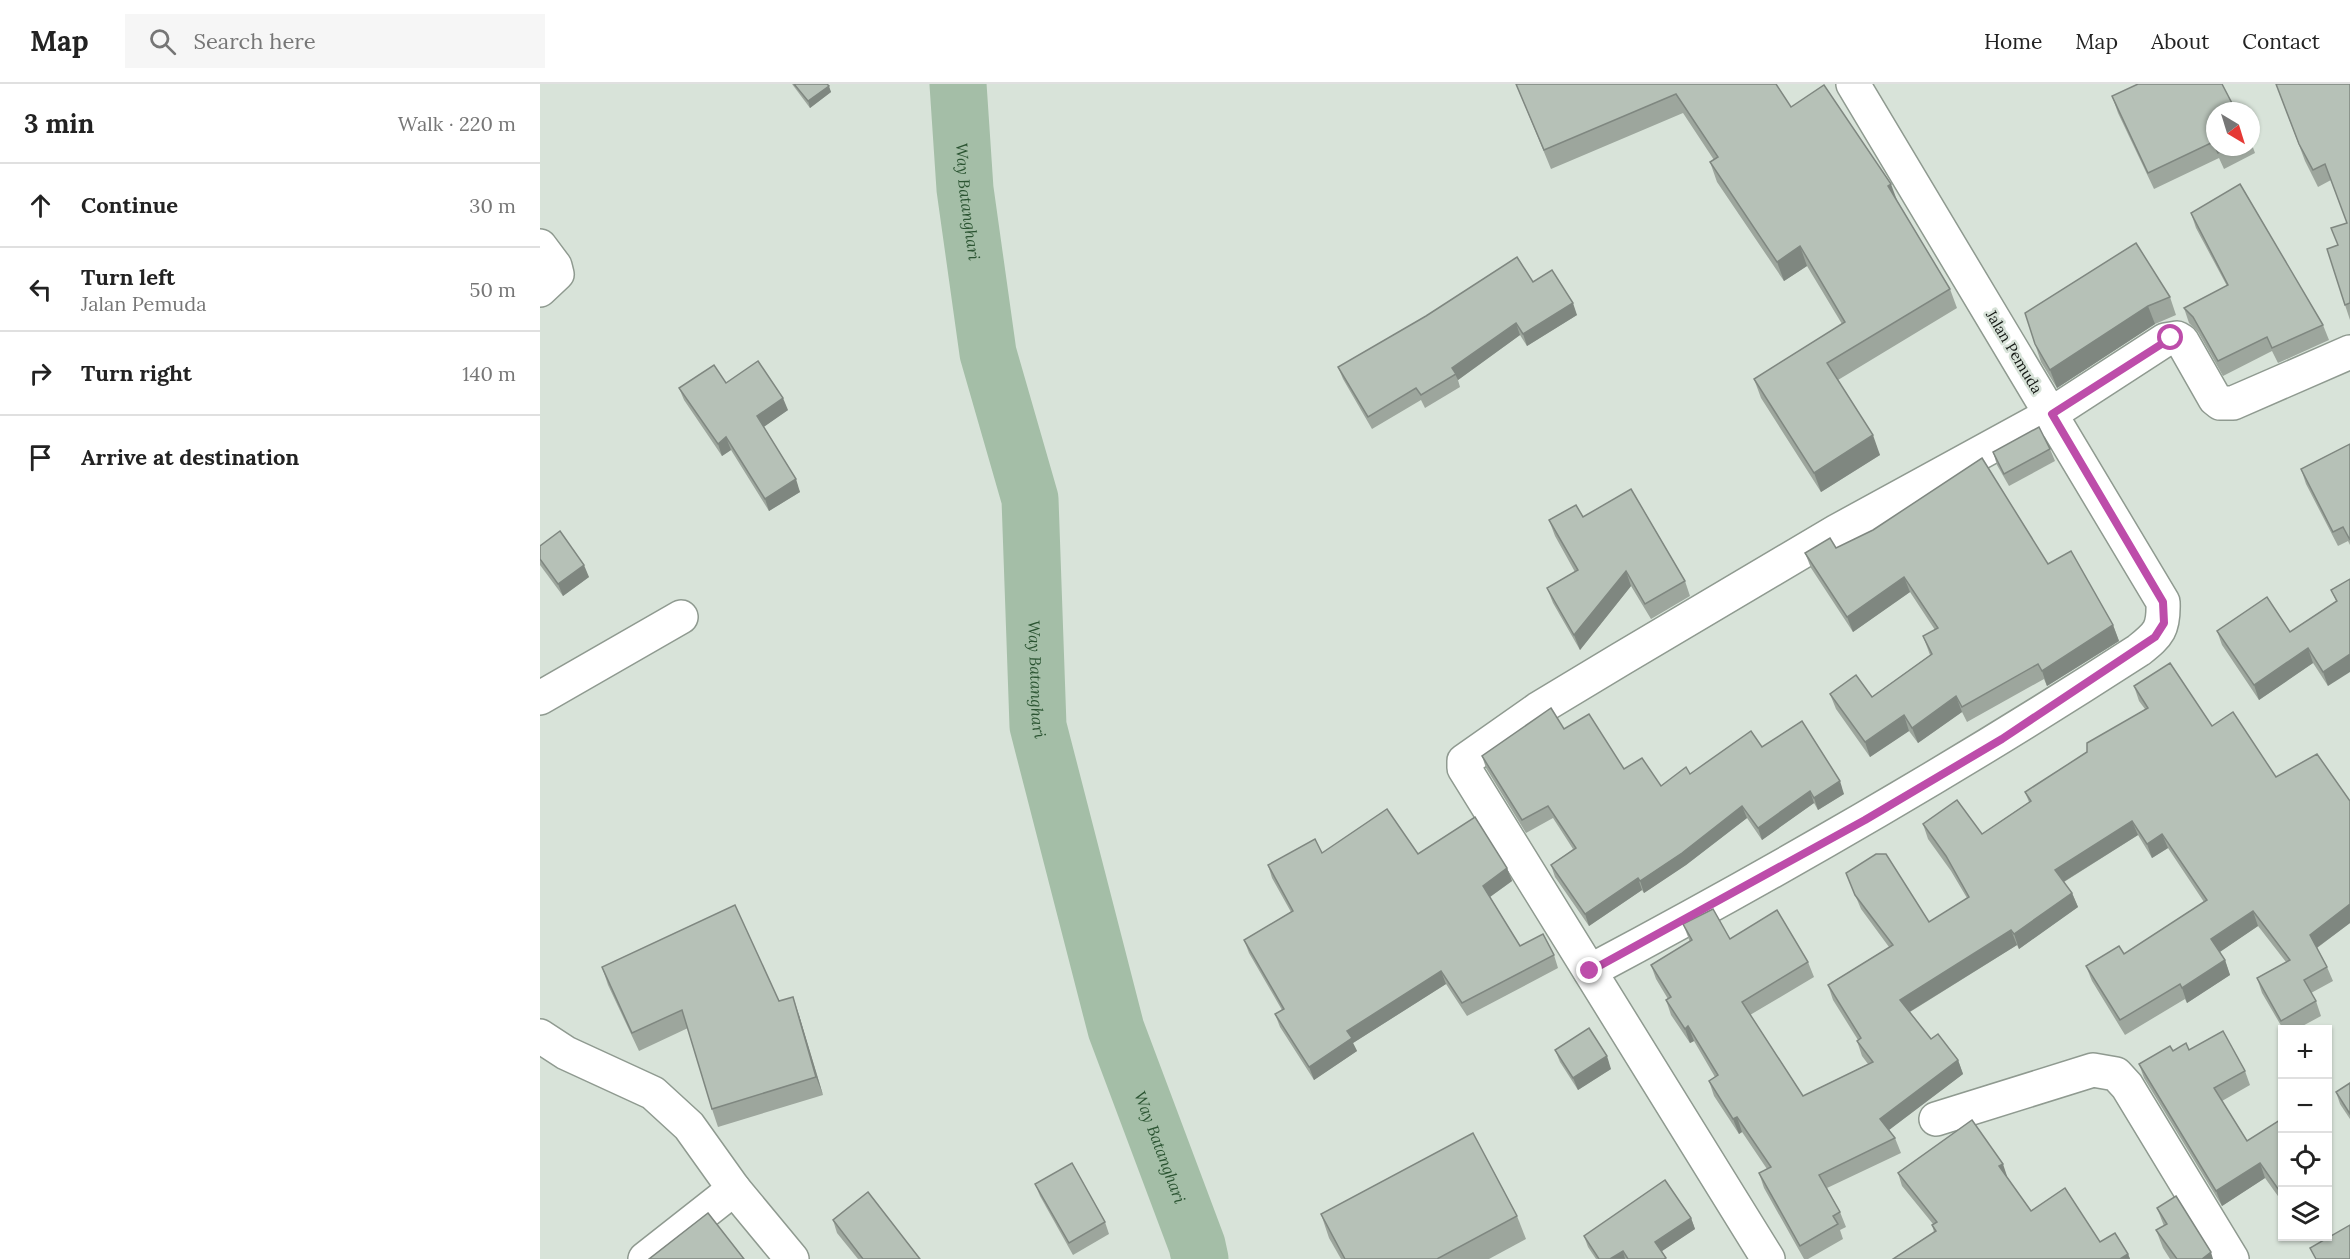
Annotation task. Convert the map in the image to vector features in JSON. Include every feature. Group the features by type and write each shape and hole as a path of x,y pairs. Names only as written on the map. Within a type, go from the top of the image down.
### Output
{"street":[{"name":"Jalan Pemuda","path":"1590,971 1736,893 2002,739 2139,650 2155,637 2164,623 2163,602 1853,84"},
{"path":"540,246 555,266 557,274 540,290"},
{"path":"1768,1259 1464,768 1466,759 1538,709 1837,531 2052,414 2171,338 2182,341 2215,399 2226,404 2233,404 2350,352"},
{"path":"540,698 681,617"},
{"path":"540,1036 566,1053 653,1093 688,1125 734,1189 792,1259"},
{"path":"1936,1119 2093,1070 2116,1074 2127,1086 2232,1259"},
{"path":"645,1259 734,1189"}],"building":[{"path":"794,84 827,84 829,86 808,101"},
{"path":"1516,84 1776,84 1791,107 1824,85 1891,184 1888,186 1950,289 1827,363 1873,435 1814,473 1754,379 1845,322 1800,246 1777,262 1710,162 1718,157 1676,94 1544,150"},
{"path":"2138,84 2222,84 2231,102 2206,102 2206,145 2148,173 2112,96"},
{"path":"2276,84 2350,84 2350,303 2345,305 2327,249 2338,245 2331,228 2347,223 2325,164 2313,170 2299,144"},
{"path":"2240,184 2323,325 2272,348 2267,337 2218,361 2193,317 2184,308 2228,285 2191,213"},
{"path":"2136,243 2170,297 2148,306 2050,370 2035,344 2025,313"},
{"path":"1517,257 1533,282 1552,270 1573,303 1523,334 1516,323 1452,368 1456,374 1421,395 1416,388 1368,417 1338,367 1426,316"},
{"path":"758,361 783,398 757,416 796,479 765,499 726,437 718,444 679,388 714,365 726,383"},
{"path":"2039,427 2050,449 2004,474 1993,452"},
{"path":"2350,444 2350,540 2343,527 2333,532 2301,469"},
{"path":"1982,458 2048,564 2071,551 2113,625 2042,671 2038,664 1962,707 1956,696 1912,728 1904,715 1865,742 1830,694 1856,675 1872,697 1932,654 1923,636 1938,628 1904,577 1847,617 1805,553 1830,538 1836,548 1873,530"},
{"path":"1631,489 1685,581 1645,604 1626,571 1574,635 1547,588 1578,570 1549,520 1576,505 1583,517"},
{"path":"560,531 584,565 558,584 540,559 540,546"},
{"path":"2350,579 2350,654 2323,672 2308,648 2254,685 2217,631 2267,597 2290,632 2337,601 2331,590"},
{"path":"2170,663 2212,726 2233,712 2276,777 2317,754 2350,801 2350,904 2310,935 2327,967 2304,980 2316,1001 2281,1021 2257,978 2290,960 2253,911 2211,939 2225,960 2182,988 2180,984 2120,1020 2086,966 2119,946 2124,954 2207,900 2162,834 2147,844 2132,821 2055,870 2072,893 2014,934 2011,930 1900,1000 1931,1039 1938,1034 1958,1060 1880,1119 1895,1138 1819,1175 1840,1212 1833,1216 1838,1224 1800,1246 1759,1173 1771,1167 1737,1117 1733,1119 1709,1081 1718,1075 1688,1026 1685,1029 1666,1000 1671,997 1651,965 1692,940 1683,924 1713,909 1730,939 1777,910 1808,962 1742,1002 1803,1096 1873,1062 1857,1041 1861,1038 1828,985 1893,945 1855,895 1846,873 1876,854 1886,854 1929,922 1969,897 1946,856 1923,824 1957,800 1982,834 2031,801 2025,792 2087,752 2087,743 2148,708 2134,686"},
{"path":"1551,708 1564,729 1589,714 1624,769 1642,758 1661,786 1686,767 1690,774 1751,731 1762,747 1802,721 1840,781 1814,798 1810,791 1758,828 1742,806 1682,853 1640,881 1638,878 1585,914 1551,865 1576,848 1548,806 1522,820 1482,756"},
{"path":"1387,809 1418,854 1475,817 1507,868 1483,886 1520,946 1543,934 1554,955 1462,1003 1441,971 1347,1031 1352,1038 1309,1067 1275,1014 1284,1009 1244,940 1293,911 1268,865 1315,839 1322,853"},
{"path":"735,905 779,1001 793,997 816,1077 712,1109 682,1010 632,1033 602,967"},
{"path":"1589,1028 1607,1056 1573,1078 1555,1050"},
{"path":"2223,1031 2245,1071 2214,1088 2247,1141 2278,1121 2278,1189 2260,1163 2216,1191 2139,1064 2170,1046 2173,1051 2186,1043 2189,1050"},
{"path":"2350,1083 2350,1114 2336,1092"},
{"path":"1972,1120 2003,1164 1999,1166 2031,1211 2065,1188 2100,1242 2115,1233 2128,1254 2120,1259 1893,1259 1936,1231 1932,1225 1937,1222 1898,1173"},
{"path":"1473,1133 1517,1216 1437,1259 1345,1259 1321,1214"},
{"path":"1072,1163 1105,1222 1069,1243 1035,1184"},
{"path":"1665,1180 1691,1218 1655,1242 1666,1258 1628,1259 1623,1251 1610,1259 1599,1259 1584,1236"},
{"path":"868,1192 920,1259 863,1259 833,1220"},
{"path":"2176,1196 2211,1252 2202,1259 2177,1259 2156,1230 2167,1224 2157,1208"},
{"path":"708,1213 744,1259 649,1259"},
{"path":"2350,1225 2350,1259 2316,1259 2310,1248 2322,1241 2332,1241 2332,1235"}],"waterway":[{"name":"Way Batanghari","path":"958,84 965,189 988,353 1030,499 1038,726 1116,1029 1197,1245 1200,1259"}],"route":[{"path":"1590,971 1726,899 1865,820 2002,739 2139,650 2155,637 2164,623 2163,602 2052,414 2171,338"}]}
